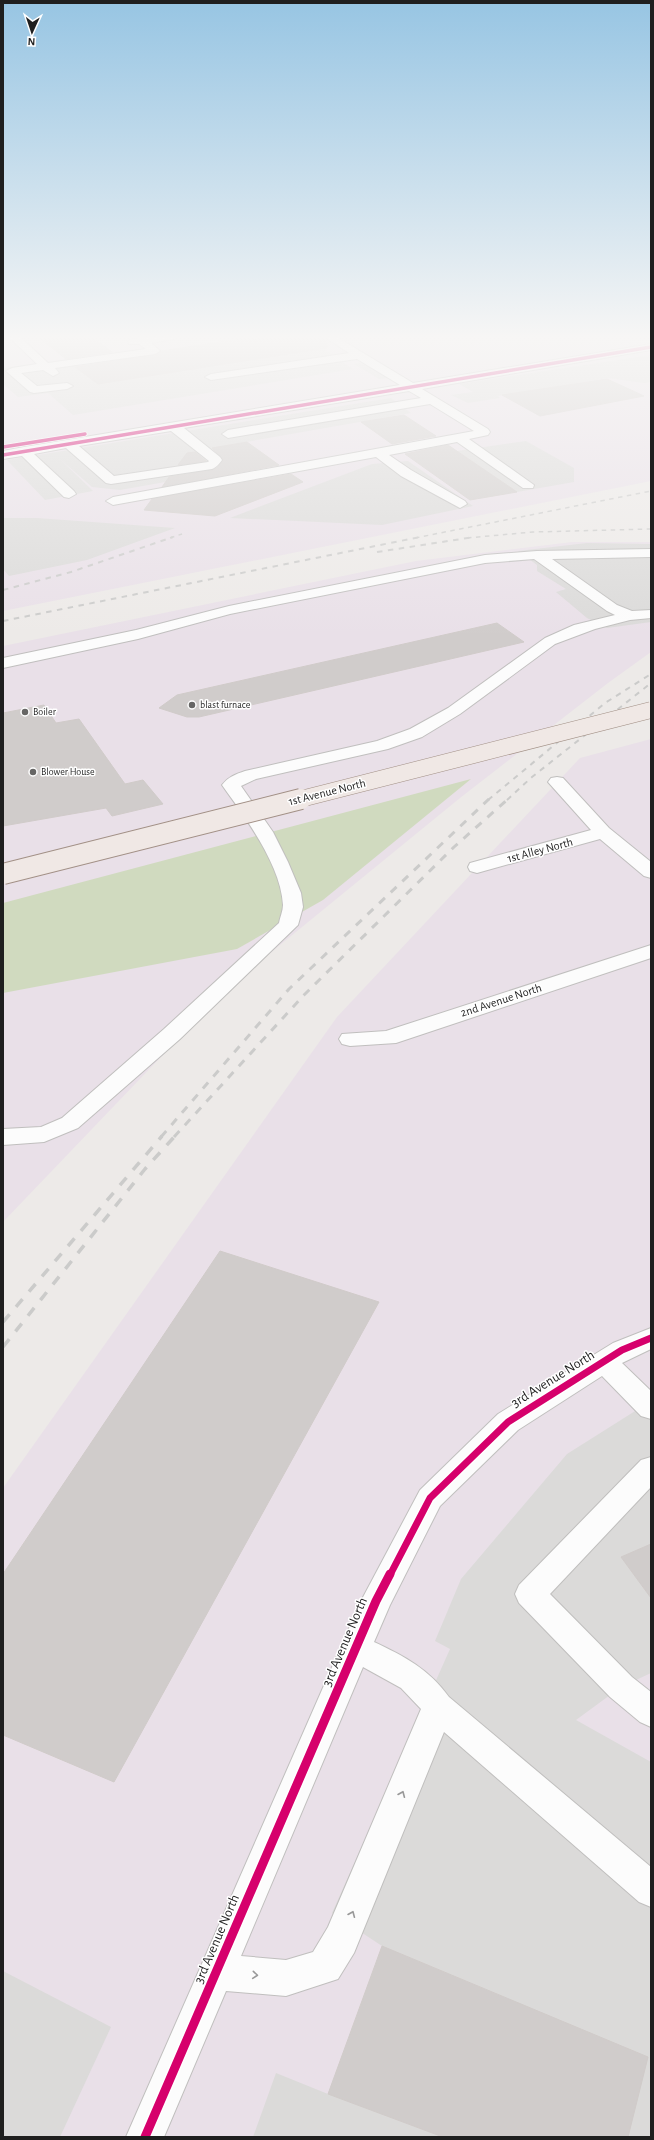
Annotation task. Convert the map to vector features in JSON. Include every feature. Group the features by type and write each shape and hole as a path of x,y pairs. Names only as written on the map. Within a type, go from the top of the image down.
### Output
{"main road":[{"name":"1st Avenue North","path":"3,874 651,710"}],"street":[{"path":"3,455 116,436"},
{"path":"69,444 111,480 212,465 216,460 185,436"},
{"path":"113,501 468,436"},
{"path":"459,438 528,485"},
{"path":"24,451 69,494"},
{"path":"378,452 406,473 460,504"},
{"path":"3,663 138,634 229,610 485,559 536,555 651,553"},
{"path":"536,555 612,608 630,616"},
{"path":"3,1137 44,1134 70,1123 172,1034 288,925 293,906 292,893 264,832 233,790 231,785 239,779 251,775 382,745 416,733 454,711 557,637 598,623 630,616 651,614"},
{"path":"557,782 603,832 651,872"},
{"name":"1st Alley North","path":"477,867 603,832"},
{"name":"2nd Avenue North","path":"350,1039 388,1038 651,951"},
{"name":"3rd Avenue North","path":"145,2137 376,1602 430,1498 508,1422 622,1350 651,1338"},
{"path":"604,1362 651,1408"},
{"path":"651,1468 530,1594 621,1687 651,1712"},
{"path":"356,1648 410,1675 428,1691 438,1707 651,1890"},
{"path":"216,1972 286,1978 325,1966 341,1940 438,1707"}],"shaded area":[{"path":"3,436 651,436 651,481 3,611"},
{"path":"156,436 281,436 229,445 239,469 120,490 92,487 60,459 93,491 45,500 7,460"},
{"path":"526,441 574,468 574,482 517,492 457,451"},
{"path":"408,461 473,506 382,525 230,518 372,464"},
{"path":"3,518 37,518 175,528 87,560 9,576 3,569"},
{"path":"572,542 651,542 651,652 608,683 460,798 226,989 3,1222 3,646 416,561"},
{"path":"587,543 651,544 651,622 607,628 587,618 556,592 566,589 537,571 537,565 518,551"},
{"path":"651,739 651,2137 3,2137 3,1488 337,1017 580,758"},
{"path":"651,1401 651,1544 621,1557 651,1598 651,1673 621,1687 576,1720 651,1762 651,2137 628,2137 647,2057 382,1946 332,1913 450,1649 435,1641 461,1579 567,1454"},
{"path":"3,1971 111,2027 60,2137 3,2137"},
{"path":"276,2073 328,2094 443,2137 253,2137"}],"green space":[{"path":"471,779 323,900 237,949 3,993 3,903"}],"building":[{"path":"381,436 436,436 392,444"},
{"path":"247,442 279,465 162,487 169,477 217,468 223,459 212,448"},
{"path":"448,445 517,492 470,500 405,454"},
{"path":"195,452 206,461 178,465 187,453"},
{"path":"291,474 303,482 215,516 144,510 152,499"},
{"path":"497,623 524,642 199,717 187,717 159,708 177,695"},
{"path":"44,705 56,723 79,719 125,784 143,780 163,804 112,816 106,808 3,826 3,713"},
{"path":"220,1251 379,1302 114,1782 3,1735 3,1574"},
{"path":"651,1544 651,1598 621,1557"},
{"path":"382,1946 648,2057 628,2137 443,2137 328,2094"}],"railway":[{"path":"418,537 651,491"},
{"path":"468,538 533,532 651,529"},
{"path":"173,537 182,534"},
{"path":"3,590 71,572 173,537"},
{"path":"3,621 418,537"},
{"path":"468,538 474,537"},
{"path":"377,552 468,538"},
{"path":"488,800 605,703 651,674"},
{"path":"507,800 532,777 651,683"},
{"path":"161,1137 289,989 489,799"},
{"path":"174,1137 304,995 454,847 508,799"},
{"path":"3,1322 162,1136"},
{"path":"3,1347 145,1169 175,1136"}],"cycle path":[{"path":"3,447 73,436"},
{"path":"3,455 118,436"},
{"path":"145,2137 376,1601 430,1498 508,1422 622,1350 651,1338"}],"place":[{"name":"blast furnace","path":"192,705"},
{"name":"Boiler","path":"25,712"},
{"name":"Blower House","path":"33,772"}]}
